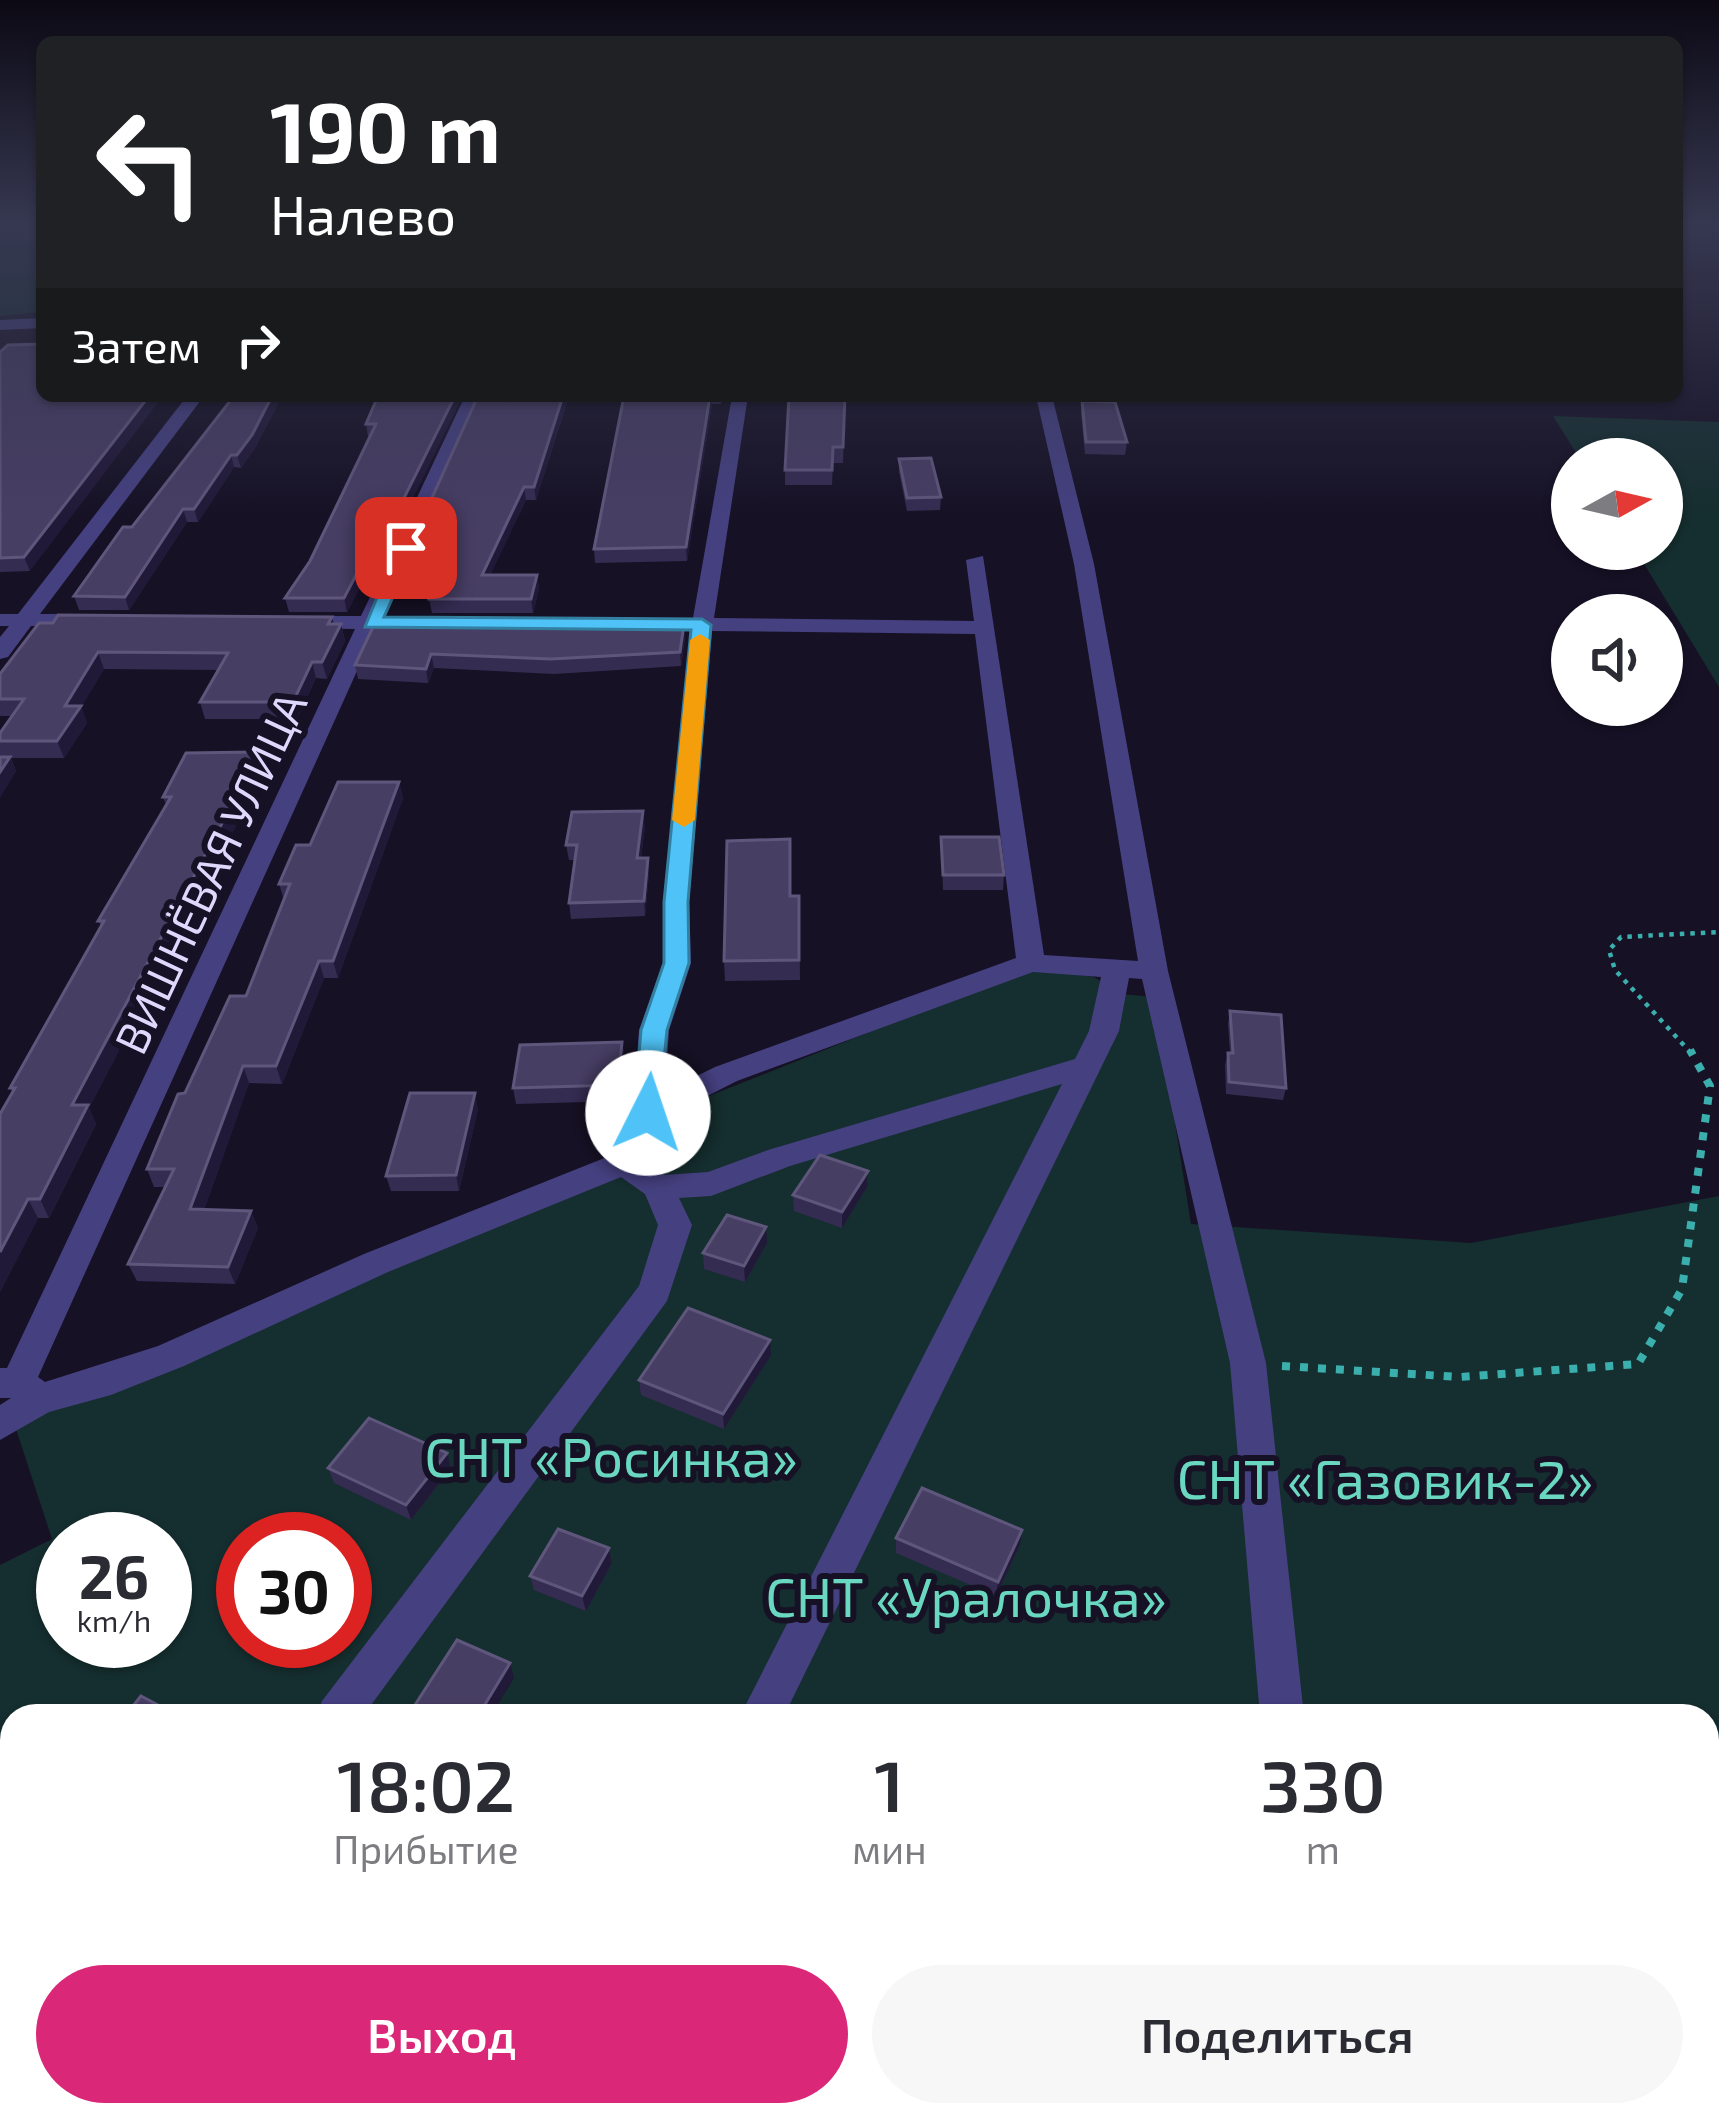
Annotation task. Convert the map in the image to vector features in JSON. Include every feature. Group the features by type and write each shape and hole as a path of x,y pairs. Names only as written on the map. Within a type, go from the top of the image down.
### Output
{"street":[{"path":"0,325 36,322"},
{"path":"0,652 191,402"},
{"name":"ВИШНЁВАЯ УЛИЦА","path":"19,1388 470,402"},
{"path":"0,1424 19,1388 131,1372 376,1263 624,1163 648,1113 654,1030 676,963 676,902 702,625 739,402"},
{"path":"1045,402 1084,563 1154,971 1248,1363 1281,1704"},
{"path":"976,560 1031,963"},
{"path":"0,620 118,621"},
{"path":"280,622 490,624"},
{"path":"631,624 986,628"},
{"path":"648,1113 726,1074 1031,963 1154,971"},
{"path":"768,1704 1104,1031 1117,968"},
{"path":"658,1186 711,1184 779,1158 1084,1067"},
{"path":"346,1704 655,1291 675,1225 658,1186 624,1163"}],"path":[{"path":"1248,1363 1438,1381 1560,1377 1638,1364 1682,1289 1710,1086 1688,1047 1615,970 1609,950 1621,937 1719,932"}],"green space":[{"path":"1553,416 1719,422 1719,687 1683,628 1683,594 1662,594 1648,570 1683,570 1683,438 1567,438"},
{"path":"1030,968 1094,977 1121,994 1155,997 1191,1224 1471,1243 1719,1196 1719,1704 0,1704 0,1565 36,1547 36,1668 192,1668 192,1512 43,1512 13,1420 142,1375 651,1156 659,1116"}],"building":[{"path":"36,344 36,402 144,402 24,557 0,558 0,352 8,345"},
{"path":"229,402 269,402 252,435 237,455 231,455 194,509 183,509 125,597 74,596 123,527 132,527"},
{"path":"375,402 452,402 392,522 384,522 344,598 285,598 310,561 376,424 366,424"},
{"path":"475,402 561,402 534,487 524,487 482,575 537,575 531,599 429,599 443,557 435,557 450,522 421,522"},
{"path":"623,402 709,402 686,547 594,549"},
{"path":"789,402 845,402 843,447 833,447 832,470 785,470"},
{"path":"1082,402 1115,402 1127,442 1086,442"},
{"path":"931,458 941,497 907,498 899,459"},
{"path":"58,615 332,617 328,624 341,624 322,662 312,662 293,702 200,702 228,653 98,652 65,706 81,706 57,741 0,741 0,733 24,699 0,699 0,674 39,623 53,623"},
{"path":"422,620 684,624 680,652 551,659 431,654 426,669 355,665 373,627 419,627"},
{"path":"260,752 72,1105 88,1105 40,1199 28,1199 0,1252 0,1114 15,1088 10,1088 104,921 98,921 171,797 163,797 186,753"},
{"path":"338,782 399,782 333,961 319,961 276,1066 243,1066 190,1209 251,1211 228,1267 128,1264 174,1169 147,1169 178,1094 185,1093 230,996 246,996 290,884 279,884 296,845 310,845"},
{"path":"643,811 637,858 648,858 644,901 569,903 577,845 566,845 572,812"},
{"path":"941,837 999,837 1004,875 943,875"},
{"path":"790,839 790,896 799,896 799,960 724,961 727,841"},
{"path":"1230,1011 1281,1015 1286,1088 1229,1082"},
{"path":"622,1042 618,1085 513,1088 520,1045"},
{"path":"410,1093 475,1093 456,1175 386,1176"},
{"path":"820,1155 868,1171 842,1212 793,1195"},
{"path":"727,1215 766,1227 744,1266 703,1253"},
{"path":"688,1308 770,1340 723,1414 639,1380"},
{"path":"369,1418 447,1453 406,1505 328,1468"},
{"path":"922,1488 1022,1530 998,1582 896,1538"},
{"path":"558,1529 609,1548 582,1596 530,1576"},
{"path":"457,1640 510,1663 485,1704 416,1704"}],"slow traffic":[{"path":"684,820 700,640"}],"route":[{"path":"406,548 372,623 702,625 676,902 676,963 654,1030 648,1113"}],"park label":[{"name":"СНТ «Росинка»","path":"611,1455"},
{"name":"СНТ «Газовик-2»","path":"1385,1477"},
{"name":"СНТ «Уралочка»","path":"966,1595"}]}
